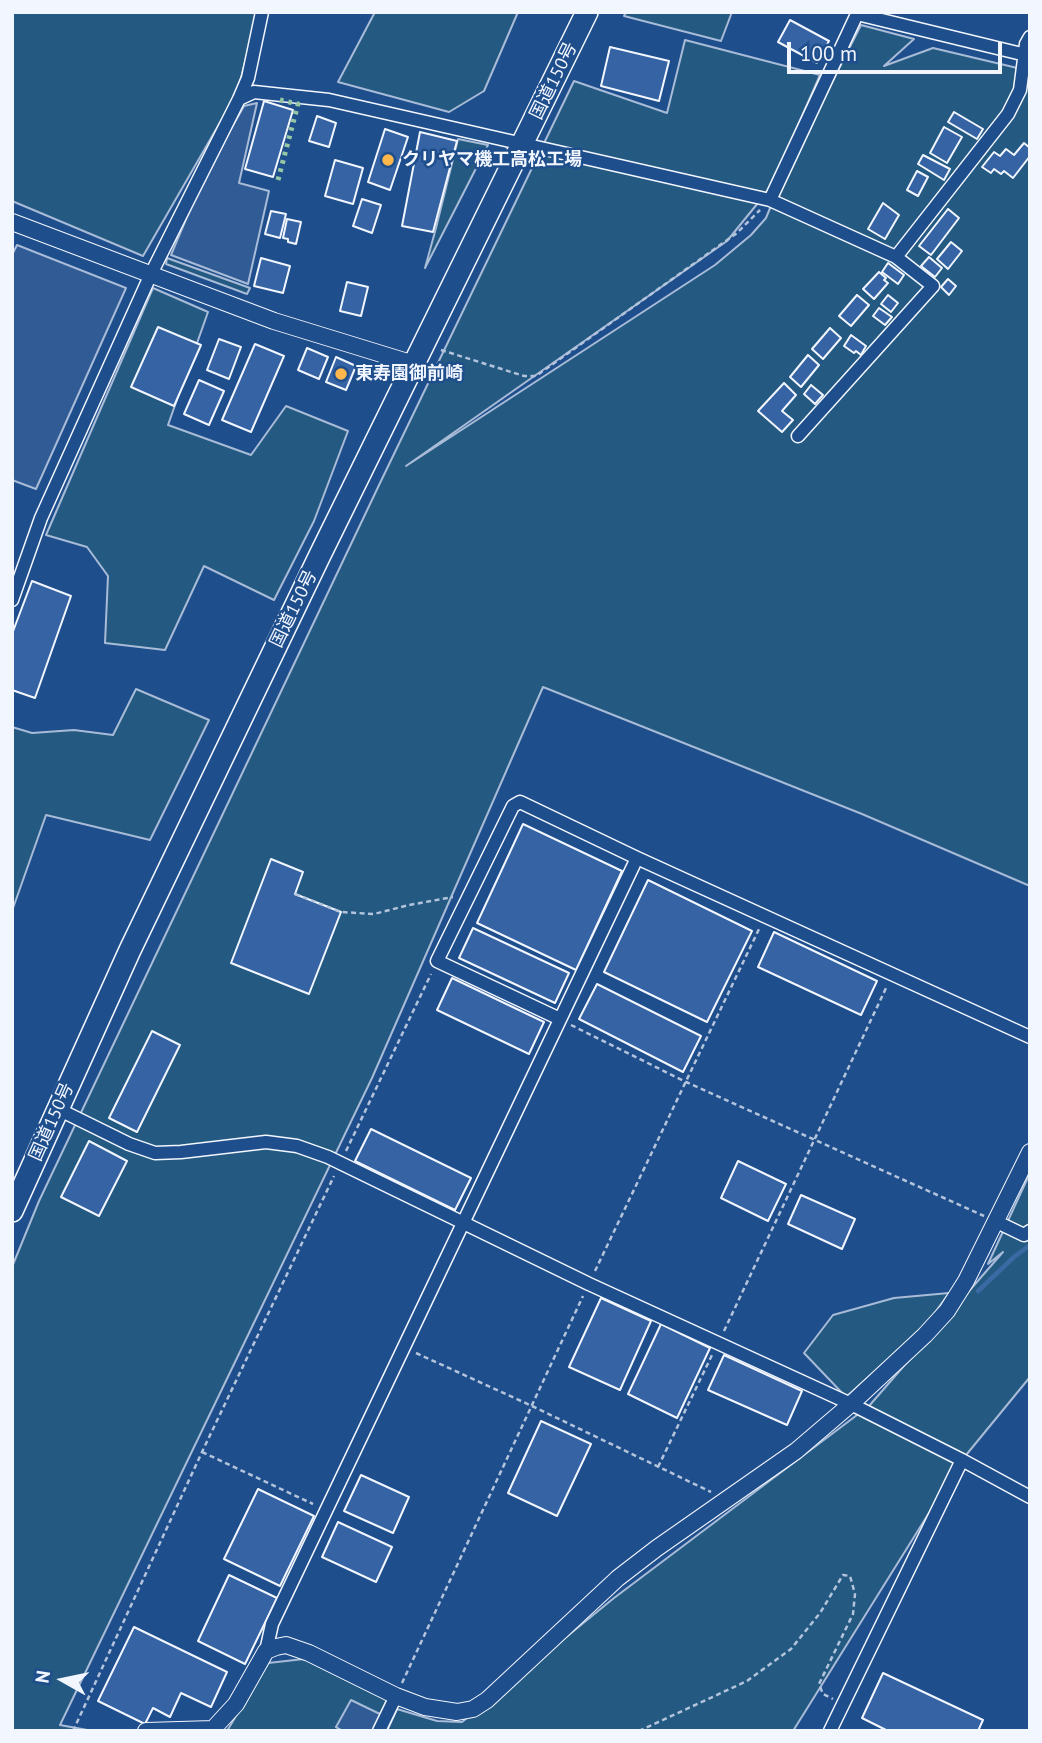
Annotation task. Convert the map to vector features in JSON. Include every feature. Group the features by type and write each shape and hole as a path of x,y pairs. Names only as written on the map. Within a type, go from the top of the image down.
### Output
{"highway":[{"name":"国道150号","path":"12,1211 130,950 587,12"}],"street":[{"path":"12,600 41,518 151,274 248,78 262,12"},
{"path":"770,200 857,13 1027,55"},
{"path":"896,257 1008,114 1020,90 1027,55 1026,44 1030,37"},
{"path":"239,99 254,92 329,100 770,200 896,257 933,286 798,436"},
{"path":"12,222 274,321 414,364"},
{"path":"560,1019 437,961 513,806 520,802 1030,1037"},
{"path":"146,1731 213,1730 236,1704 266,1651 272,1624 637,858"},
{"path":"58,1109 129,1144 155,1153 266,1143 297,1146 328,1157 589,1284 851,1404 1030,1497"},
{"path":"266,1651 286,1646 309,1653 396,1696 442,1711 473,1709 487,1700 618,1578 796,1451 925,1335 947,1311 966,1281 1030,1152"},
{"path":"997,1222 1024,1235 1030,1231"},
{"path":"830,1731 962,1460"},
{"path":"379,1731 396,1696"}],"path":[{"path":"424,344 524,376 536,376 737,233 770,200"},
{"path":"295,894 341,912 374,914 470,894"},
{"path":"396,1696 765,916"},
{"path":"73,1731 202,1452 437,961"},
{"path":"658,1466 892,975"},
{"path":"560,1019 686,1082 997,1222"},
{"path":"404,1347 726,1499"},
{"path":"202,1452 326,1510"},
{"path":"639,1731 747,1681 791,1648 820,1613 843,1575 850,1576 855,1594 853,1614 819,1684 823,1694 843,1704"}],"shaded area":[{"path":"12,12 258,12 237,93 143,256 12,201"},
{"path":"375,12 518,12 484,91 449,112 338,82"},
{"path":"626,12 732,12 721,41 624,16"},
{"path":"861,25 914,39 884,66 933,48 1030,71 1030,886 862,814 543,687 372,1078 60,1725 93,1731 12,1731 12,1267 39,1201 574,81 667,113 685,40 820,75 771,187 727,241 406,466 715,265 751,235 766,218"},
{"path":"257,103 239,183 269,191 248,284 171,255 204,176 244,106"},
{"path":"458,139 488,145 425,268 436,228"},
{"path":"17,245 126,288 36,489 12,480 12,255"},
{"path":"167,258 250,288 247,294 166,264"},
{"path":"153,288 208,312 168,425 251,455 286,406 348,431 314,521 274,600 204,566 165,650 105,643 108,576 87,547 46,535"},
{"path":"136,689 209,720 150,840 46,815 12,911 12,727 32,733 74,730 113,735"},
{"path":"1030,1173 1030,1377 962,1460 793,1731 387,1731 397,1709 437,1721 462,1722 614,1598 869,1406 1003,1252 988,1264"},
{"path":"949,1293 926,1325 846,1397 804,1353 833,1315 894,1298"},
{"path":"304,1659 389,1701 382,1715 336,1727 343,1731 227,1731 268,1663"},
{"path":"351,1700 382,1715 375,1731 343,1731 336,1727"}],"building":[{"path":"790,20 829,41 817,63 778,42"},
{"path":"610,47 669,61 659,101 601,86"},
{"path":"264,101 293,110 273,177 245,169"},
{"path":"954,112 983,129 977,139 948,122"},
{"path":"317,116 336,123 329,147 309,141"},
{"path":"944,127 962,137 947,163 930,153"},
{"name":"クリヤマ機工高松工場","path":"385,129 408,137 390,190 368,182"},
{"path":"420,132 457,141 433,232 402,226"},
{"path":"1024,143 1030,148 1030,156 1013,178 1004,171 1001,174 994,169 991,173 982,167 994,152 1000,156 1006,149 1014,155"},
{"path":"923,155 950,169 944,180 918,164"},
{"path":"335,160 363,168 353,204 325,196"},
{"path":"917,171 928,177 918,196 907,190"},
{"path":"362,199 381,205 372,233 353,226"},
{"path":"883,203 899,215 885,239 868,229"},
{"path":"948,209 959,218 931,255 919,246"},
{"path":"271,211 286,214 280,238 265,234"},
{"path":"287,219 301,222 296,244 283,238"},
{"path":"951,242 962,251 948,269 937,259"},
{"path":"929,257 942,268 935,277 921,266"},
{"path":"261,258 290,266 283,293 254,286"},
{"path":"888,263 904,275 898,284 882,272"},
{"path":"879,272 888,283 874,299 863,289"},
{"path":"948,279 956,286 949,295 941,287"},
{"path":"347,282 368,287 361,316 340,311"},
{"path":"857,295 869,305 851,326 839,316"},
{"path":"888,295 898,303 891,312 881,304"},
{"path":"879,308 892,317 885,325 873,316"},
{"path":"158,327 201,345 174,406 131,387"},
{"path":"830,328 841,338 823,359 812,349"},
{"path":"851,335 866,346 861,355 844,346"},
{"path":"219,339 241,347 229,379 207,370"},
{"path":"255,344 284,356 251,432 222,420"},
{"path":"307,348 328,357 319,379 298,370"},
{"path":"808,355 819,365 801,387 790,377"},
{"name":"東寿園御前崎","path":"336,357 356,366 346,390 326,382"},
{"path":"199,380 224,391 209,425 184,414"},
{"path":"784,383 796,395 782,411 793,420 782,432 758,411"},
{"path":"811,385 823,395 815,404 804,394"},
{"path":"32,581 71,596 35,698 12,690 12,634"},
{"path":"523,824 622,871 576,970 477,923"},
{"path":"271,859 303,872 295,894 341,912 309,994 231,963"},
{"path":"648,880 752,931 707,1022 604,972"},
{"path":"473,928 569,973 555,1003 459,958"},
{"path":"774,932 877,981 861,1015 758,967"},
{"path":"452,978 544,1022 529,1054 437,1010"},
{"path":"597,984 701,1036 683,1072 579,1019"},
{"path":"152,1031 180,1045 137,1132 109,1118"},
{"path":"371,1129 471,1178 455,1210 355,1161"},
{"path":"89,1141 127,1161 99,1216 61,1197"},
{"path":"738,1161 786,1184 768,1221 721,1198"},
{"path":"801,1195 855,1219 842,1249 788,1224"},
{"path":"601,1298 651,1321 620,1390 569,1367"},
{"path":"661,1324 710,1348 677,1418 628,1394"},
{"path":"724,1355 802,1391 787,1425 708,1390"},
{"path":"541,1421 591,1444 557,1516 508,1493"},
{"path":"361,1475 409,1497 393,1533 344,1511"},
{"path":"258,1489 314,1516 280,1586 224,1559"},
{"path":"338,1522 392,1547 376,1582 322,1557"},
{"path":"229,1575 277,1598 245,1664 198,1641"},
{"path":"134,1627 227,1672 211,1707 181,1693 170,1717 153,1708 145,1724 98,1701"},
{"path":"883,1673 983,1720 978,1731 888,1731 862,1718"}],"waterway":[{"path":"978,1291 1030,1245"}],"hedge":[{"path":"278,180 298,104 280,100"}],"place":[{"name":"クリヤマ機工高松工場","path":"388,160"},
{"name":"東寿園御前崎","path":"341,374"}]}
